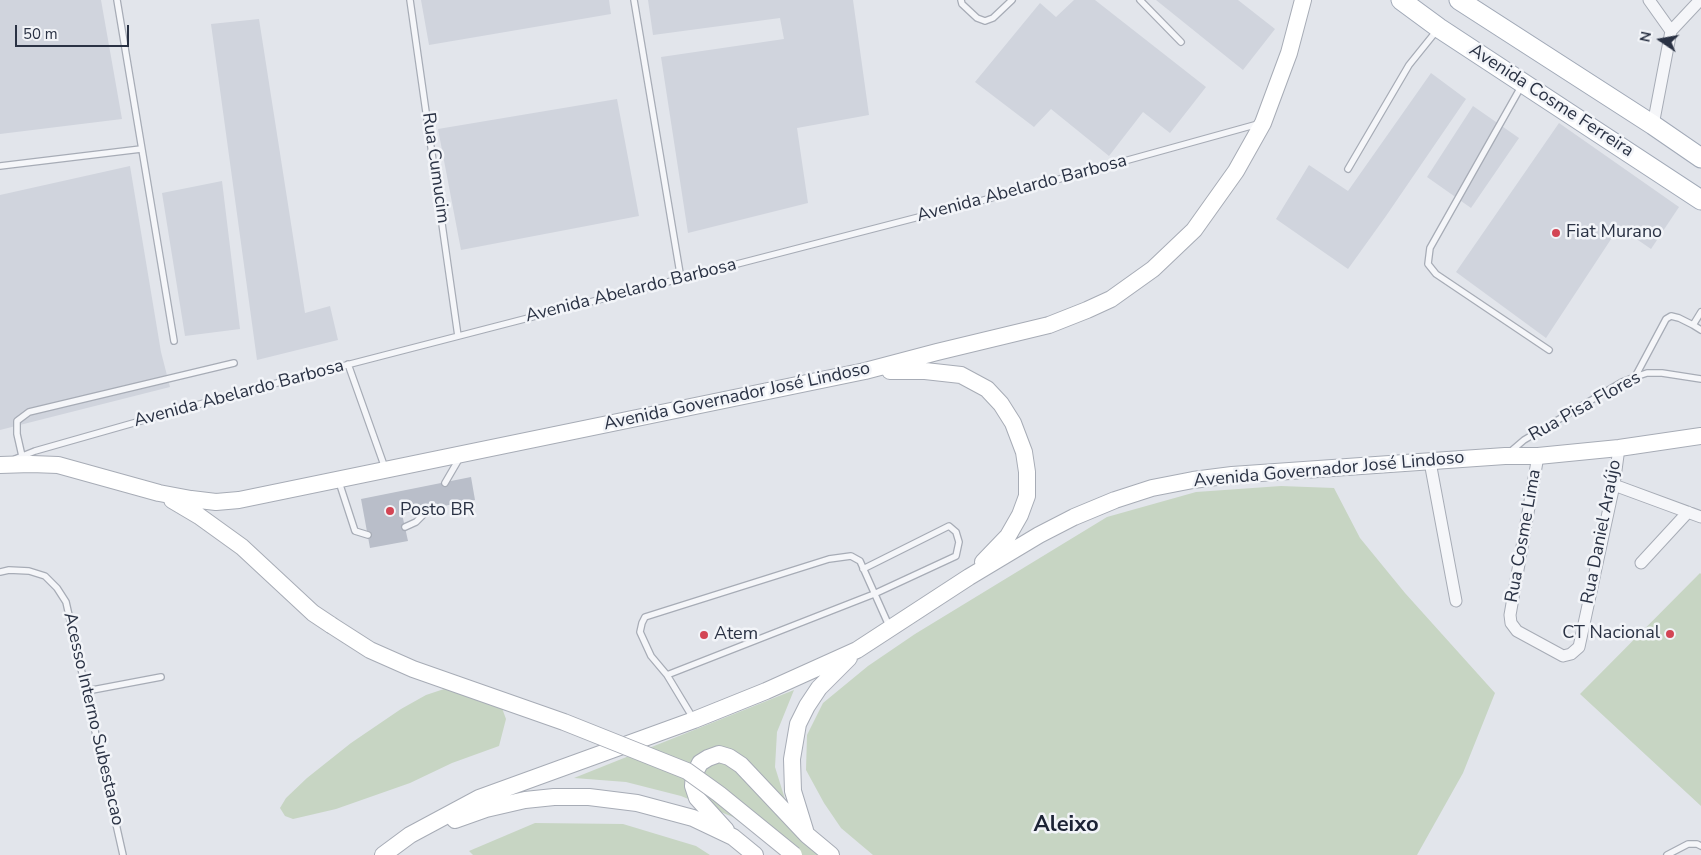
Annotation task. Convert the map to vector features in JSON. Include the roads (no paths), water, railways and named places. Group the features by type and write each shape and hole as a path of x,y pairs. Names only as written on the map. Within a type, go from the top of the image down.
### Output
{"main road":[{"name":"Avenida Governador José Lindoso","path":"0,465 58,465 159,493 216,502 239,500 865,371 1048,325 1111,299 1152,269 1194,230 1236,171 1263,123 1289,53 1303,0"},
{"name":"Avenida Cosme Ferreira","path":"1401,0 1439,28 1701,200"},
{"name":"Avenida Cosme Ferreira","path":"1459,0 1701,158"},
{"path":"865,371 926,370 961,375 987,389 1001,404 1013,423 1024,452 1027,472 1027,496 1020,515 1008,536 969,577"},
{"name":"Avenida Governador José Lindoso","path":"383,855 410,836 479,798 694,720 766,691 857,650 969,577 1039,535 1074,517 1115,500 1152,488 1232,475 1505,456 1538,456 1619,448 1701,436"},
{"path":"159,493 199,516 242,547 313,613 370,650 414,669 564,722 687,772 719,794 794,855"},
{"path":"807,835 793,791 792,760 798,724 818,688 857,650"},
{"path":"756,855 733,837 697,798 693,786 694,775 700,763 708,758 719,754 729,757 741,765 807,835 831,855"},
{"path":"410,836 486,809 526,800 554,797 589,797 637,803 693,818 733,837"}],"street":[{"path":"1649,0 1671,31"},
{"path":"1653,126 1671,31 1700,0"},
{"name":"Rua Daniel Araújo","path":"1510,615 1511,624 1517,631 1562,656 1571,654 1579,647 1614,485 1619,448"},
{"name":"Rua Cosme Lima","path":"1510,615 1538,456"},
{"path":"1430,462 1456,601"},
{"path":"1614,485 1701,517"},
{"path":"1641,563 1688,512"}],"lane":[{"path":"116,0 174,341"},
{"name":"Rua Cumucim","path":"410,0 458,336"},
{"path":"634,0 682,279"},
{"path":"961,0 962,4 977,18 986,21 993,18 1012,0"},
{"path":"1140,0 1181,42"},
{"path":"1348,169 1409,65 1439,28"},
{"path":"1523,83 1430,248 1428,264 1436,274 1549,350"},
{"name":"Avenida Abelardo Barbosa","path":"0,465 35,451 246,391 973,203 1263,123"},
{"path":"0,166 141,149"},
{"path":"1693,326 1701,312"},
{"path":"1635,377 1666,319 1671,316 1679,318 1701,330"},
{"path":"22,456 17,434 17,421 28,412 234,363"},
{"path":"348,364 386,470"},
{"name":"Rua Pisa Flores","path":"1505,456 1524,440 1622,382 1647,373 1662,373 1701,379"},
{"path":"445,483 462,455"},
{"path":"339,480 355,531 368,535"},
{"path":"405,527 416,522 429,509"},
{"path":"667,675 874,594 956,556 959,542 956,532 949,526 864,569"},
{"path":"694,720 667,675 651,656 640,632 645,618 829,559 851,556 860,561 890,628"},
{"name":"Acesso Interno Subestacao","path":"0,572 9,570 29,571 45,576 57,588 66,602 123,855"},
{"path":"87,691 161,677"},
{"path":"1667,855 1688,844 1701,846"}],"place":[{"name":"Fiat Murano","path":"1556,233"},
{"name":"Posto BR","path":"390,511"},
{"name":"CT Nacional","path":"1670,634"},
{"name":"Atem","path":"704,635"}],"district":[{"name":"Aleixo","path":"1066,826"}]}
